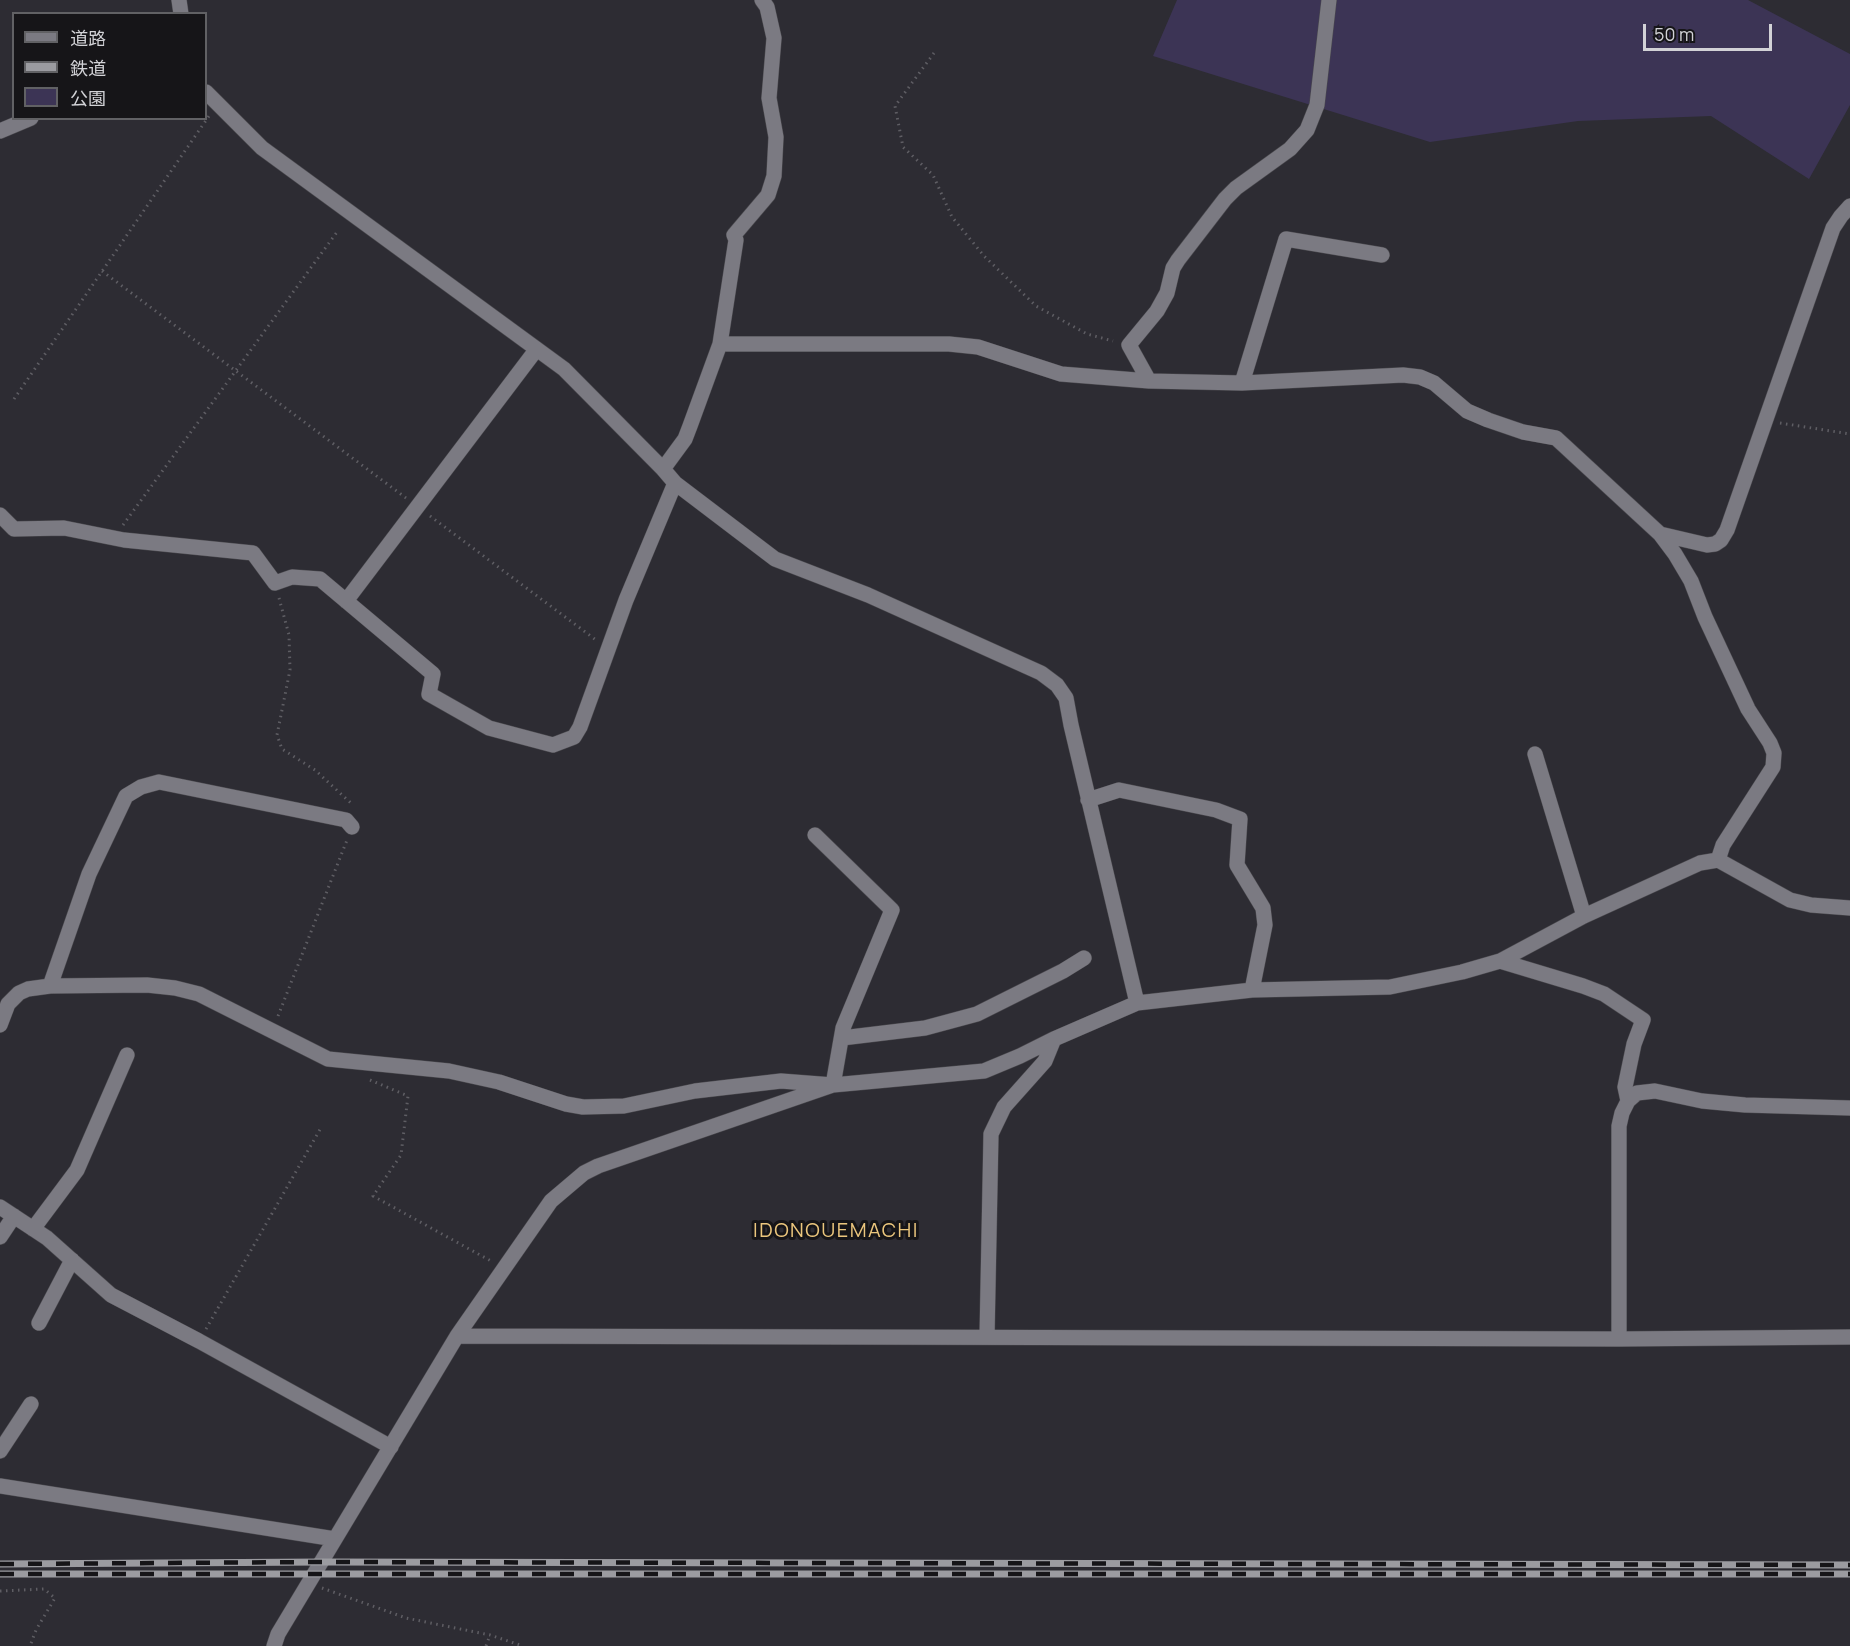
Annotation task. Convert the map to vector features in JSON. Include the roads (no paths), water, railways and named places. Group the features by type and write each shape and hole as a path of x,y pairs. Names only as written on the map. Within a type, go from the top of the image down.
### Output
{"street":[{"path":"663,469 687,433 720,344 736,240 734,235 768,195 774,176 776,137 769,98 774,38 767,7 762,0"},
{"path":"1149,381 1129,345 1157,311 1167,293 1173,268 1178,260 1225,199 1236,188 1290,149 1307,130 1317,105 1329,0"},
{"path":"207,93 262,148 564,369 675,483 775,559 868,595 1041,673 1057,686 1066,698 1137,1004"},
{"path":"0,131 26,120"},
{"path":"1660,534 1707,545 1721,540 1727,530 1833,228 1850,206"},
{"path":"1242,382 1286,239 1382,255"},
{"path":"720,344 949,344 978,347 1061,374 1149,381 1242,382 1403,375 1420,377 1434,383 1460,405 1477,415 1523,432 1556,438 1660,534 1691,581 1705,617 1748,709 1774,753 1773,766 1723,845 1718,860"},
{"path":"346,601 536,350"},
{"path":"0,515 14,529 64,528 113,538 253,553 275,583 292,577 320,579 433,674 429,694 489,728 553,745 574,737 580,727 626,600 675,483"},
{"path":"1535,754 1584,916"},
{"path":"50,986 88,874 126,796 141,787 159,782 346,820 352,827"},
{"path":"1088,800 1119,790 1216,810 1240,819 1237,865 1263,908 1264,917 1252,990"},
{"path":"814,835 892,910 843,1028 833,1085"},
{"path":"0,1025 4,1001 19,993 50,986 147,985 175,988 199,994 328,1059 449,1071 499,1082 566,1104 583,1107 624,1106 695,1091 781,1081 833,1085 984,1071 1137,1004 1252,990 1390,987 1462,972 1500,961 1584,916 1700,863 1718,860 1790,900 1811,905 1850,908"},
{"path":"842,1038 925,1028 977,1014 1084,958"},
{"path":"1500,961 1604,994 1642,1020 1634,1044 1625,1087 1628,1101"},
{"path":"987,1337 991,1134 1004,1107 1045,1061 1054,1039"},
{"path":"33,1229 77,1170 127,1055"},
{"path":"274,1646 278,1634 457,1336 551,1201 584,1173 598,1166 833,1085"},
{"path":"1619,1339 1619,1126 1628,1101 1637,1093 1655,1090 1702,1101 1745,1105 1850,1108"},
{"path":"0,1207 47,1238 111,1295 200,1341 391,1447"},
{"path":"0,1237 14,1216"},
{"path":"39,1323 72,1260"},
{"path":"457,1336 1619,1339 1850,1337"},
{"path":"0,1451 31,1404"},
{"path":"0,1486 335,1539"}],"railway":[{"path":"0,1564 322,1562 1850,1565"},
{"path":"0,1574 1850,1574"}],"district":[{"name":"IDONOUEMACHI","path":"836,1231"}]}
